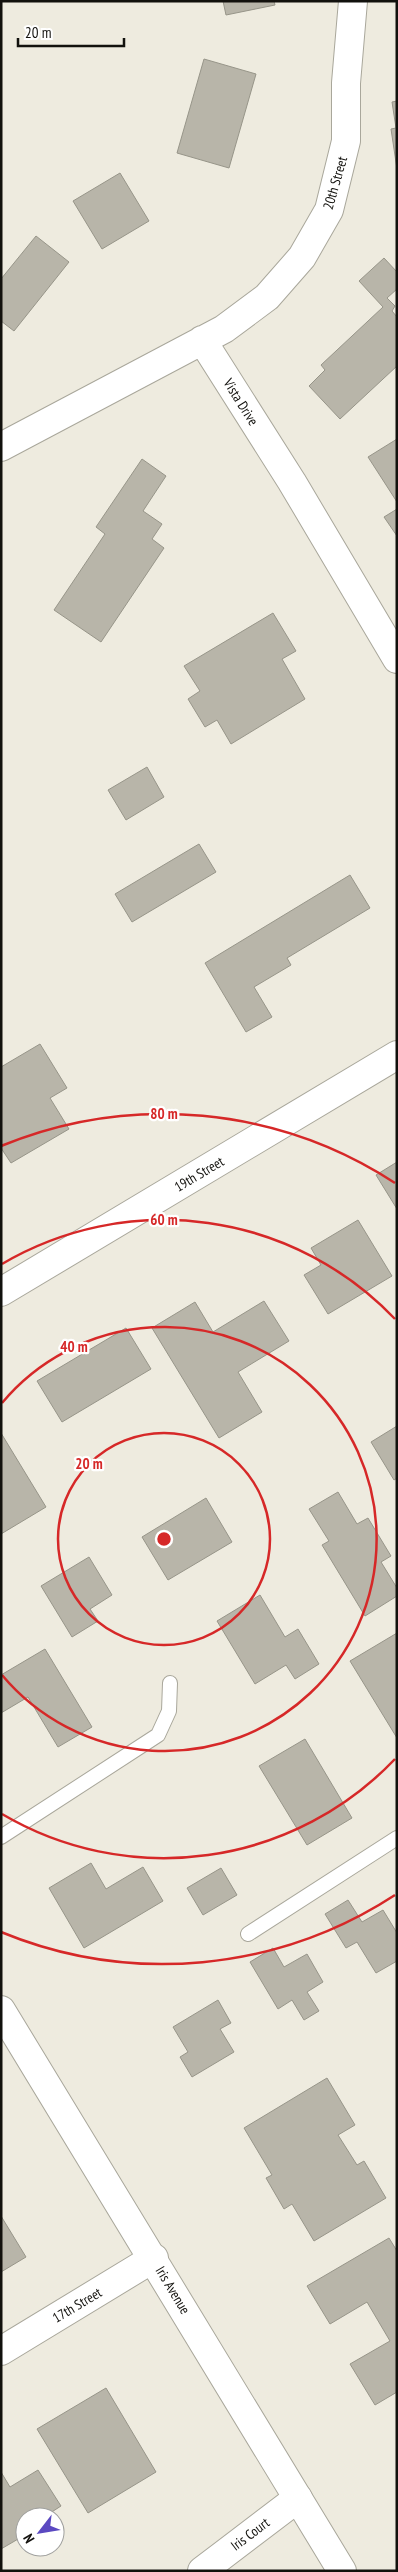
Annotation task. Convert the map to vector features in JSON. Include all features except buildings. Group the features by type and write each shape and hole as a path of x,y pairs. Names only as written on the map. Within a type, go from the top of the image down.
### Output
{"street":[{"name":"20th Street","path":"202,340 224,329 267,297 302,257 329,210 346,140 346,83 353,1"},
{"path":"1,447 202,340"},
{"name":"Vista Drive","path":"202,340 292,482 397,659"},
{"name":"19th Street","path":"1,1292 397,1055"},
{"name":"Iris Avenue","path":"1,2010 154,2258 342,2571"},
{"name":"17th Street","path":"1,2351 154,2258"},
{"name":"Iris Court","path":"202,2571 298,2498"}],"lane":[{"path":"1,1837 158,1735 169,1711 170,1683"},
{"path":"248,1934 397,1838"}]}
